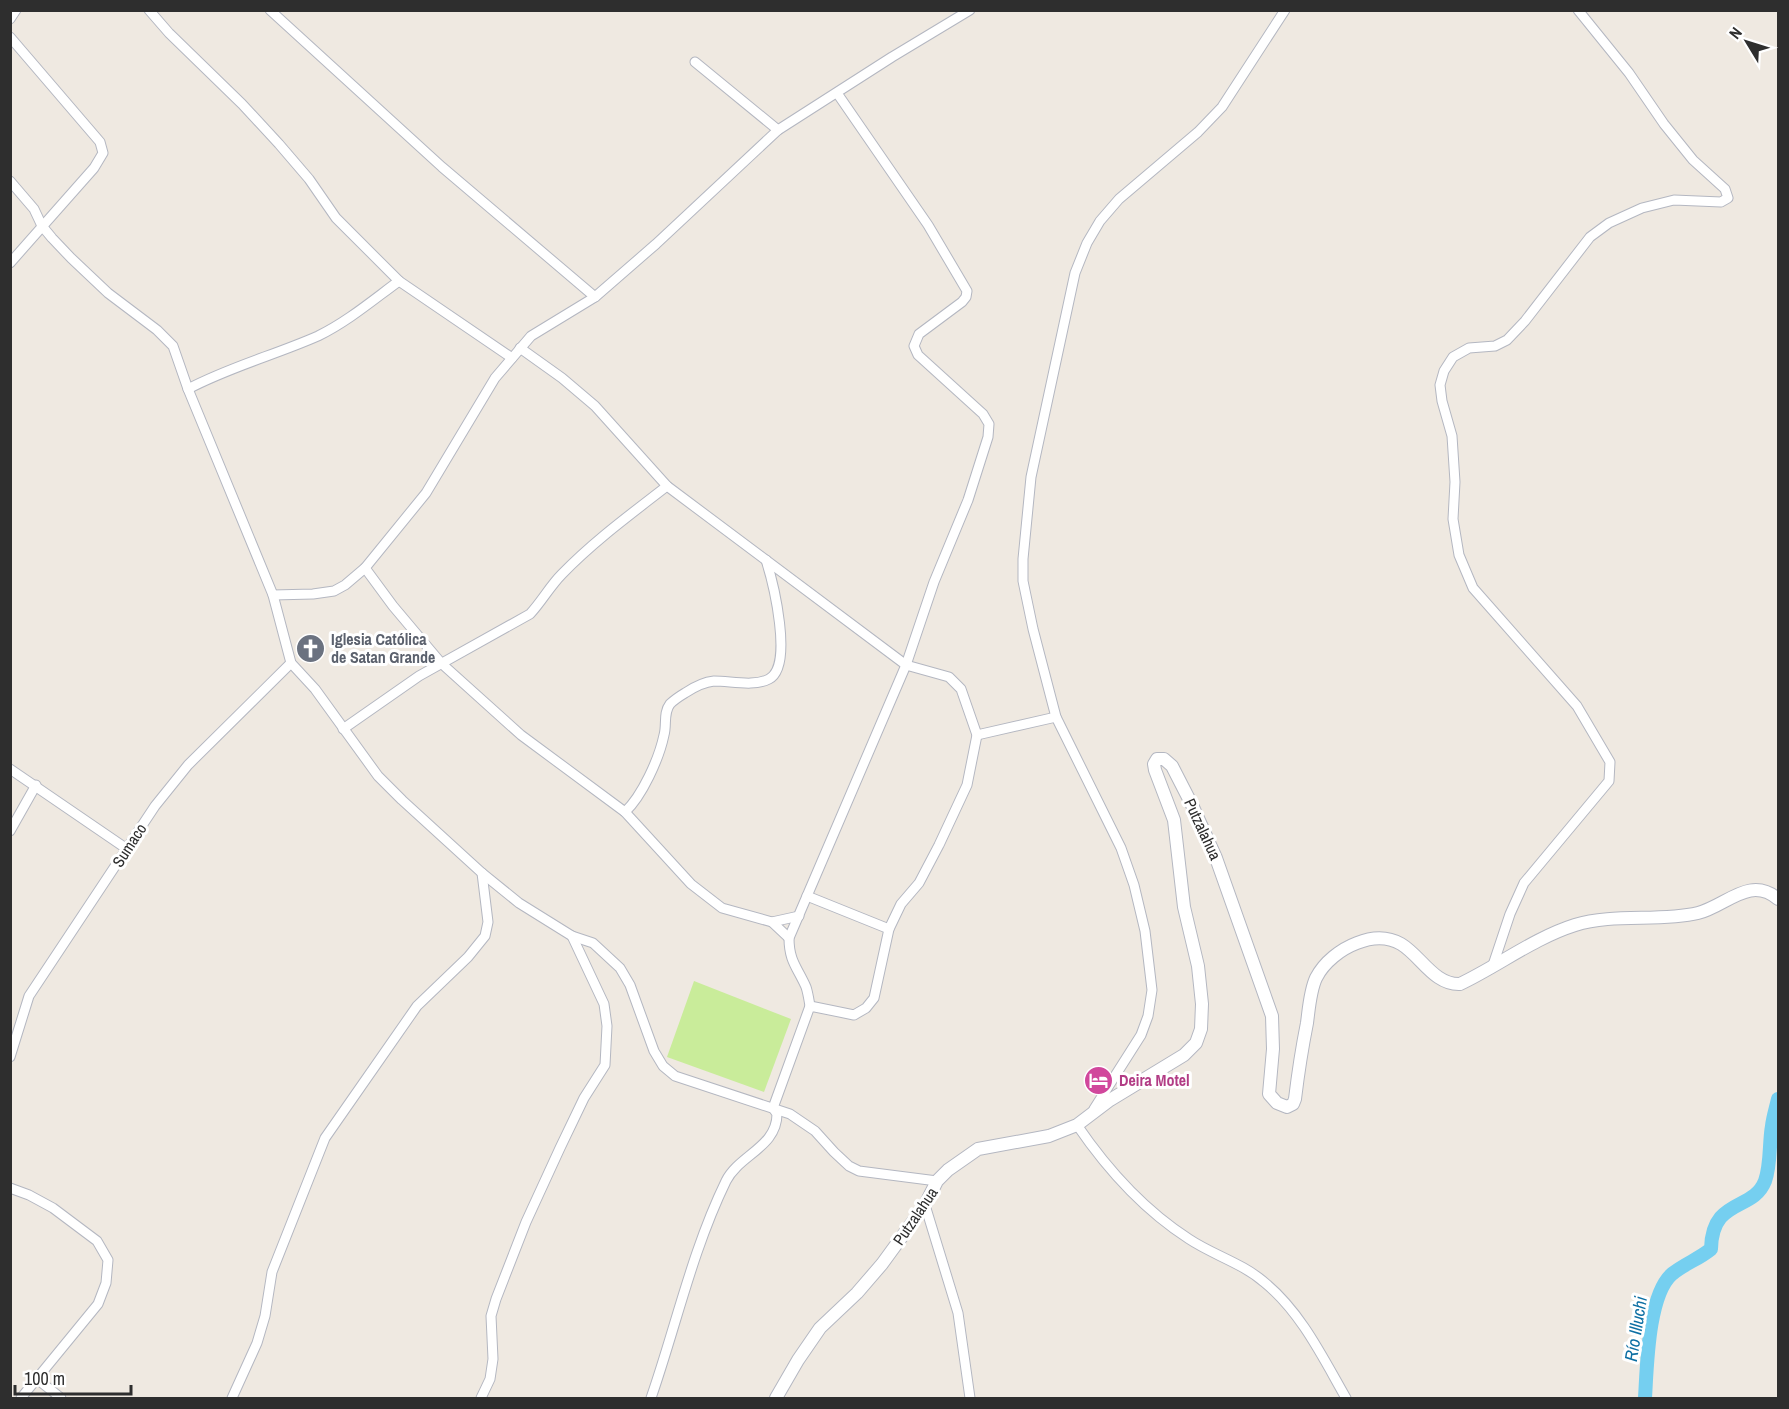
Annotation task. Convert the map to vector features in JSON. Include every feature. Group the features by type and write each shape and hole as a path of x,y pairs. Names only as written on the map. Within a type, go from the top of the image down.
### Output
{"street":[{"path":"10,19 16,10"},
{"path":"149,10 169,33 242,104 309,179 336,218 399,280 512,358"},
{"path":"270,10 442,168 595,297"},
{"path":"273,595 313,594 334,591 345,585 365,568 426,493 495,378 531,336 595,297 656,244 778,130 970,10"},
{"path":"1091,1114 1141,1035 1148,1016 1152,990 1145,931 1134,885 1121,848 1056,717 1033,629 1023,581 1031,477 1075,273 1087,243 1100,221 1119,199 1198,132 1222,107 1285,10"},
{"path":"1492,968 1510,914 1524,883 1609,781 1610,762 1577,706 1473,588 1459,555 1453,519 1455,482 1452,436 1440,385 1444,371 1452,357 1469,348 1495,346 1507,340 1525,321 1590,237 1608,223 1642,208 1674,200 1721,202 1728,198 1725,189 1694,160 1664,124 1629,73 1578,10"},
{"path":"10,37 100,142 103,153 94,168 10,263"},
{"path":"695,62 778,130"},
{"path":"773,1108 810,1006 806,988 789,952 789,938 906,664 934,582 968,500 988,437 988,424 983,414 918,355 914,346 919,334 963,302 967,291 928,225 837,93"},
{"path":"10,181 34,209 42,226 71,258 108,293 157,330 173,346 188,389 273,595 291,663 315,689 378,776 482,873 519,903 572,936 593,943 620,968 630,985 654,1051 663,1066 675,1076 790,1114 816,1131 849,1166 859,1171 938,1181"},
{"path":"188,389 222,372 317,336 350,317 399,280"},
{"path":"520,348 562,378 595,406 667,486 906,664 949,677 961,689 977,735 967,785 919,883 901,904 889,929 874,998 866,1008 854,1015 810,1006"},
{"path":"343,729 419,676 530,614 560,576 590,547 667,486"},
{"path":"625,812 639,795 663,742 667,710 671,703 694,687 712,681 762,682 771,678 777,671 781,647 780,625 774,588 766,560"},
{"path":"365,568 393,606 441,663 521,735 625,812 691,884 722,908 772,922 789,938"},
{"name":"Sumaco","path":"10,1057 29,996 154,806 170,785 261,690 291,663"},
{"path":"977,735 1056,717"},
{"name":"Putzalahua","path":"776,1398 820,1328 857,1293 882,1264 925,1205 938,1181 948,1170 978,1149 1049,1136 1077,1125 1128,1089 1184,1055 1196,1043 1201,1029 1202,1004 1198,966 1184,907 1174,820 1155,770 1155,761 1159,758 1166,760 1172,766 1212,847 1272,1016 1273,1049 1269,1094 1276,1103 1290,1106 1295,1099 1309,1007 1316,979 1324,966 1345,948 1364,940 1378,938 1393,940 1404,946 1438,977 1454,984 1460,984 1548,937 1576,925 1623,918 1699,913 1735,895 1759,890 1779,899"},
{"path":"10,768 127,849"},
{"path":"10,831 36,785"},
{"path":"232,1398 257,1344 265,1316 272,1272 325,1138 417,1006 472,952 485,936 488,922 482,873"},
{"path":"807,896 889,929"},
{"path":"772,922 799,916"},
{"path":"481,1398 490,1379 493,1359 491,1316 496,1299 526,1222 560,1148 584,1098 605,1065 608,1026 604,1004 572,936"},
{"path":"651,1398 691,1266 704,1232 728,1178 745,1158 767,1142 774,1130 777,1114 773,1108"},
{"path":"1077,1125 1116,1176 1156,1216 1190,1240 1251,1273 1276,1293 1296,1316 1346,1398"},
{"path":"10,1188 54,1208 97,1241 108,1260 106,1283 98,1304 21,1398"},
{"path":"925,1205 958,1313 970,1398"},
{"path":"37,1379 62,1398"}],"green space":[{"path":"694,981 791,1019 764,1092 667,1057"}],"waterway":[{"name":"Río Illuchi","path":"1645,1398 1650,1332 1653,1314 1664,1284 1681,1267 1711,1249 1713,1232 1725,1213 1759,1191 1767,1175 1772,1123 1778,1099"}],"place":[{"name":"Iglesia Católica de Satan Grande","path":"310,648"},
{"name":"Deira Motel","path":"1098,1080"}]}
